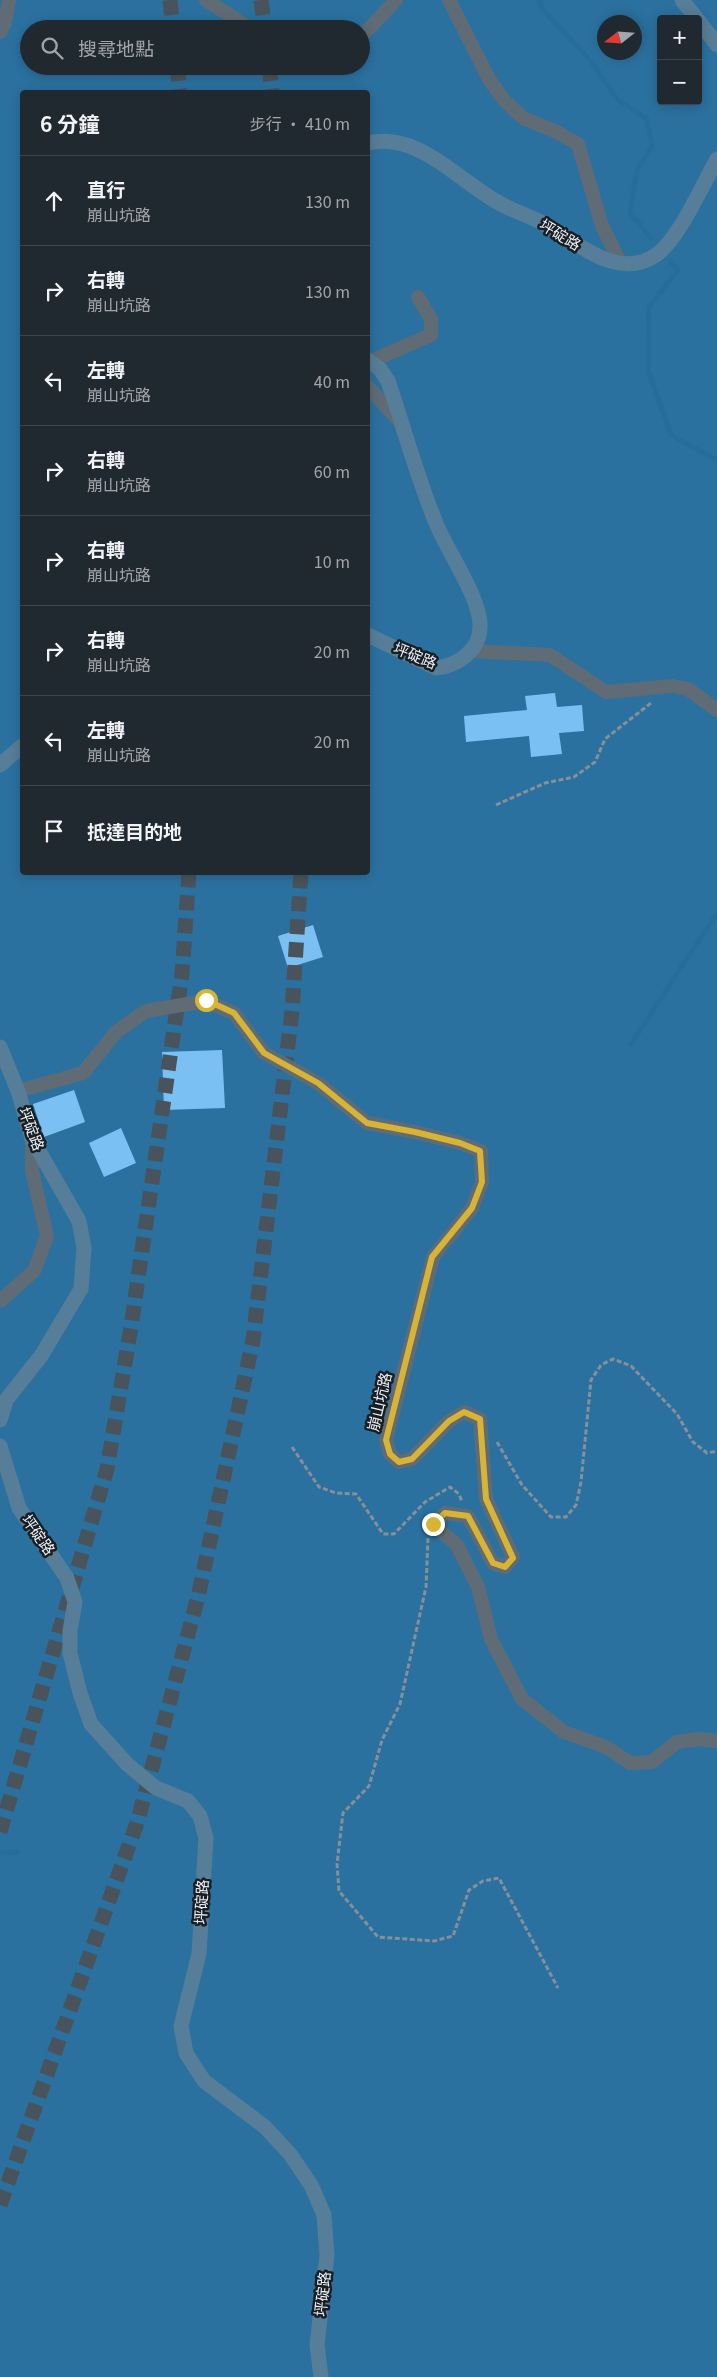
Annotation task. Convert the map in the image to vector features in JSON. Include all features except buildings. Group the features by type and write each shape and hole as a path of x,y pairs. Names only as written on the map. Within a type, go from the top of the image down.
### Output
{"main road":[{"path":"682,0 695,15"},
{"path":"702,24 717,45"},
{"name":"坪碇路","path":"370,143 384,140 415,147 501,204 546,224 590,253 620,264 639,262 656,255 672,240 717,159"},
{"path":"370,361 388,381 436,524 476,607 480,629 472,651"},
{"name":"坪碇路","path":"370,636 436,668 446,667 459,661 472,651"},
{"path":"0,765 20,748"},
{"name":"坪碇路","path":"0,1047 18,1091 32,1139 79,1221 84,1248 81,1289 41,1356 6,1400 0,1420"},
{"name":"坪碇路","path":"0,1446 19,1508 68,1578 75,1602 70,1631 70,1653 80,1693 91,1724 127,1764 156,1788 188,1801 200,1816 206,1838 200,1944 181,2026 186,2053 204,2081 265,2127 290,2154 311,2185 324,2215 327,2255 317,2345 321,2377"}],"street":[{"path":"0,32 5,22 9,0"},
{"path":"206,0 237,20"},
{"path":"370,27 396,0"},
{"path":"449,0 490,81 504,100 523,118 557,132 578,144 602,226 620,264"},
{"path":"370,361 431,336 431,319 418,296"},
{"path":"370,389 403,426"},
{"path":"472,651 550,655 606,692 673,686 688,689 717,710"},
{"name":"崩山坑路","path":"18,1091 83,1073 116,1032 146,1010 206,1000 234,1013 264,1053 318,1083 367,1123 460,1143 480,1151 482,1182 472,1208 432,1257 386,1440 390,1454 399,1462 412,1459 449,1421 464,1412 480,1419"},
{"path":"0,1301 34,1271 47,1236 32,1171 32,1139"},
{"path":"480,1419 486,1499 513,1558 505,1567 493,1563 468,1516 445,1513 433,1524 457,1546 478,1587 491,1639 522,1699 564,1732 606,1747 630,1763 652,1762 677,1742 699,1739 717,1741"}],"path":[{"path":"496,806 544,784 574,777 594,762 605,739 673,686"},
{"path":"480,1419 494,1437 522,1486 551,1517 566,1517 576,1505 581,1482 590,1380 601,1365 613,1359 631,1366 677,1414 693,1442 707,1453 717,1451"},
{"path":"292,1447 319,1487 336,1493 356,1494 383,1534 394,1534 425,1502 450,1487 459,1494 468,1516"},
{"path":"433,1524 426,1542 426,1588 400,1704 382,1740 369,1786 343,1813 337,1864 339,1891 378,1937 434,1941 453,1936 469,1890 483,1881 498,1878 558,1988"}],"shaded area":[{"path":"0,0 717,0 717,2377 0,2377"}],"waterway":[{"path":"539,0 542,9 590,60 617,99 647,119 652,147 637,170 630,213 651,238"},
{"path":"671,262 678,270 649,307 648,370 671,435 717,460"},
{"path":"631,1044 717,913"},
{"path":"0,1853 17,1852"}],"tunnel":[{"path":"170,0 172,20"},
{"path":"261,0 264,20"},
{"path":"178,75 180,90"},
{"path":"270,75 272,90"},
{"path":"0,1832 107,1469 131,1327 182,974 189,875"},
{"path":"0,2205 137,1823 198,1597 253,1340 292,1011 301,875"}],"route":[{"path":"206,1000 234,1013 264,1053 318,1083 367,1123 460,1143 480,1151 482,1182 472,1208 432,1257 386,1440 390,1454 399,1462 412,1459 449,1421 464,1412 480,1419 486,1499 513,1558 505,1567 493,1563 468,1516 445,1513 433,1524"}]}
